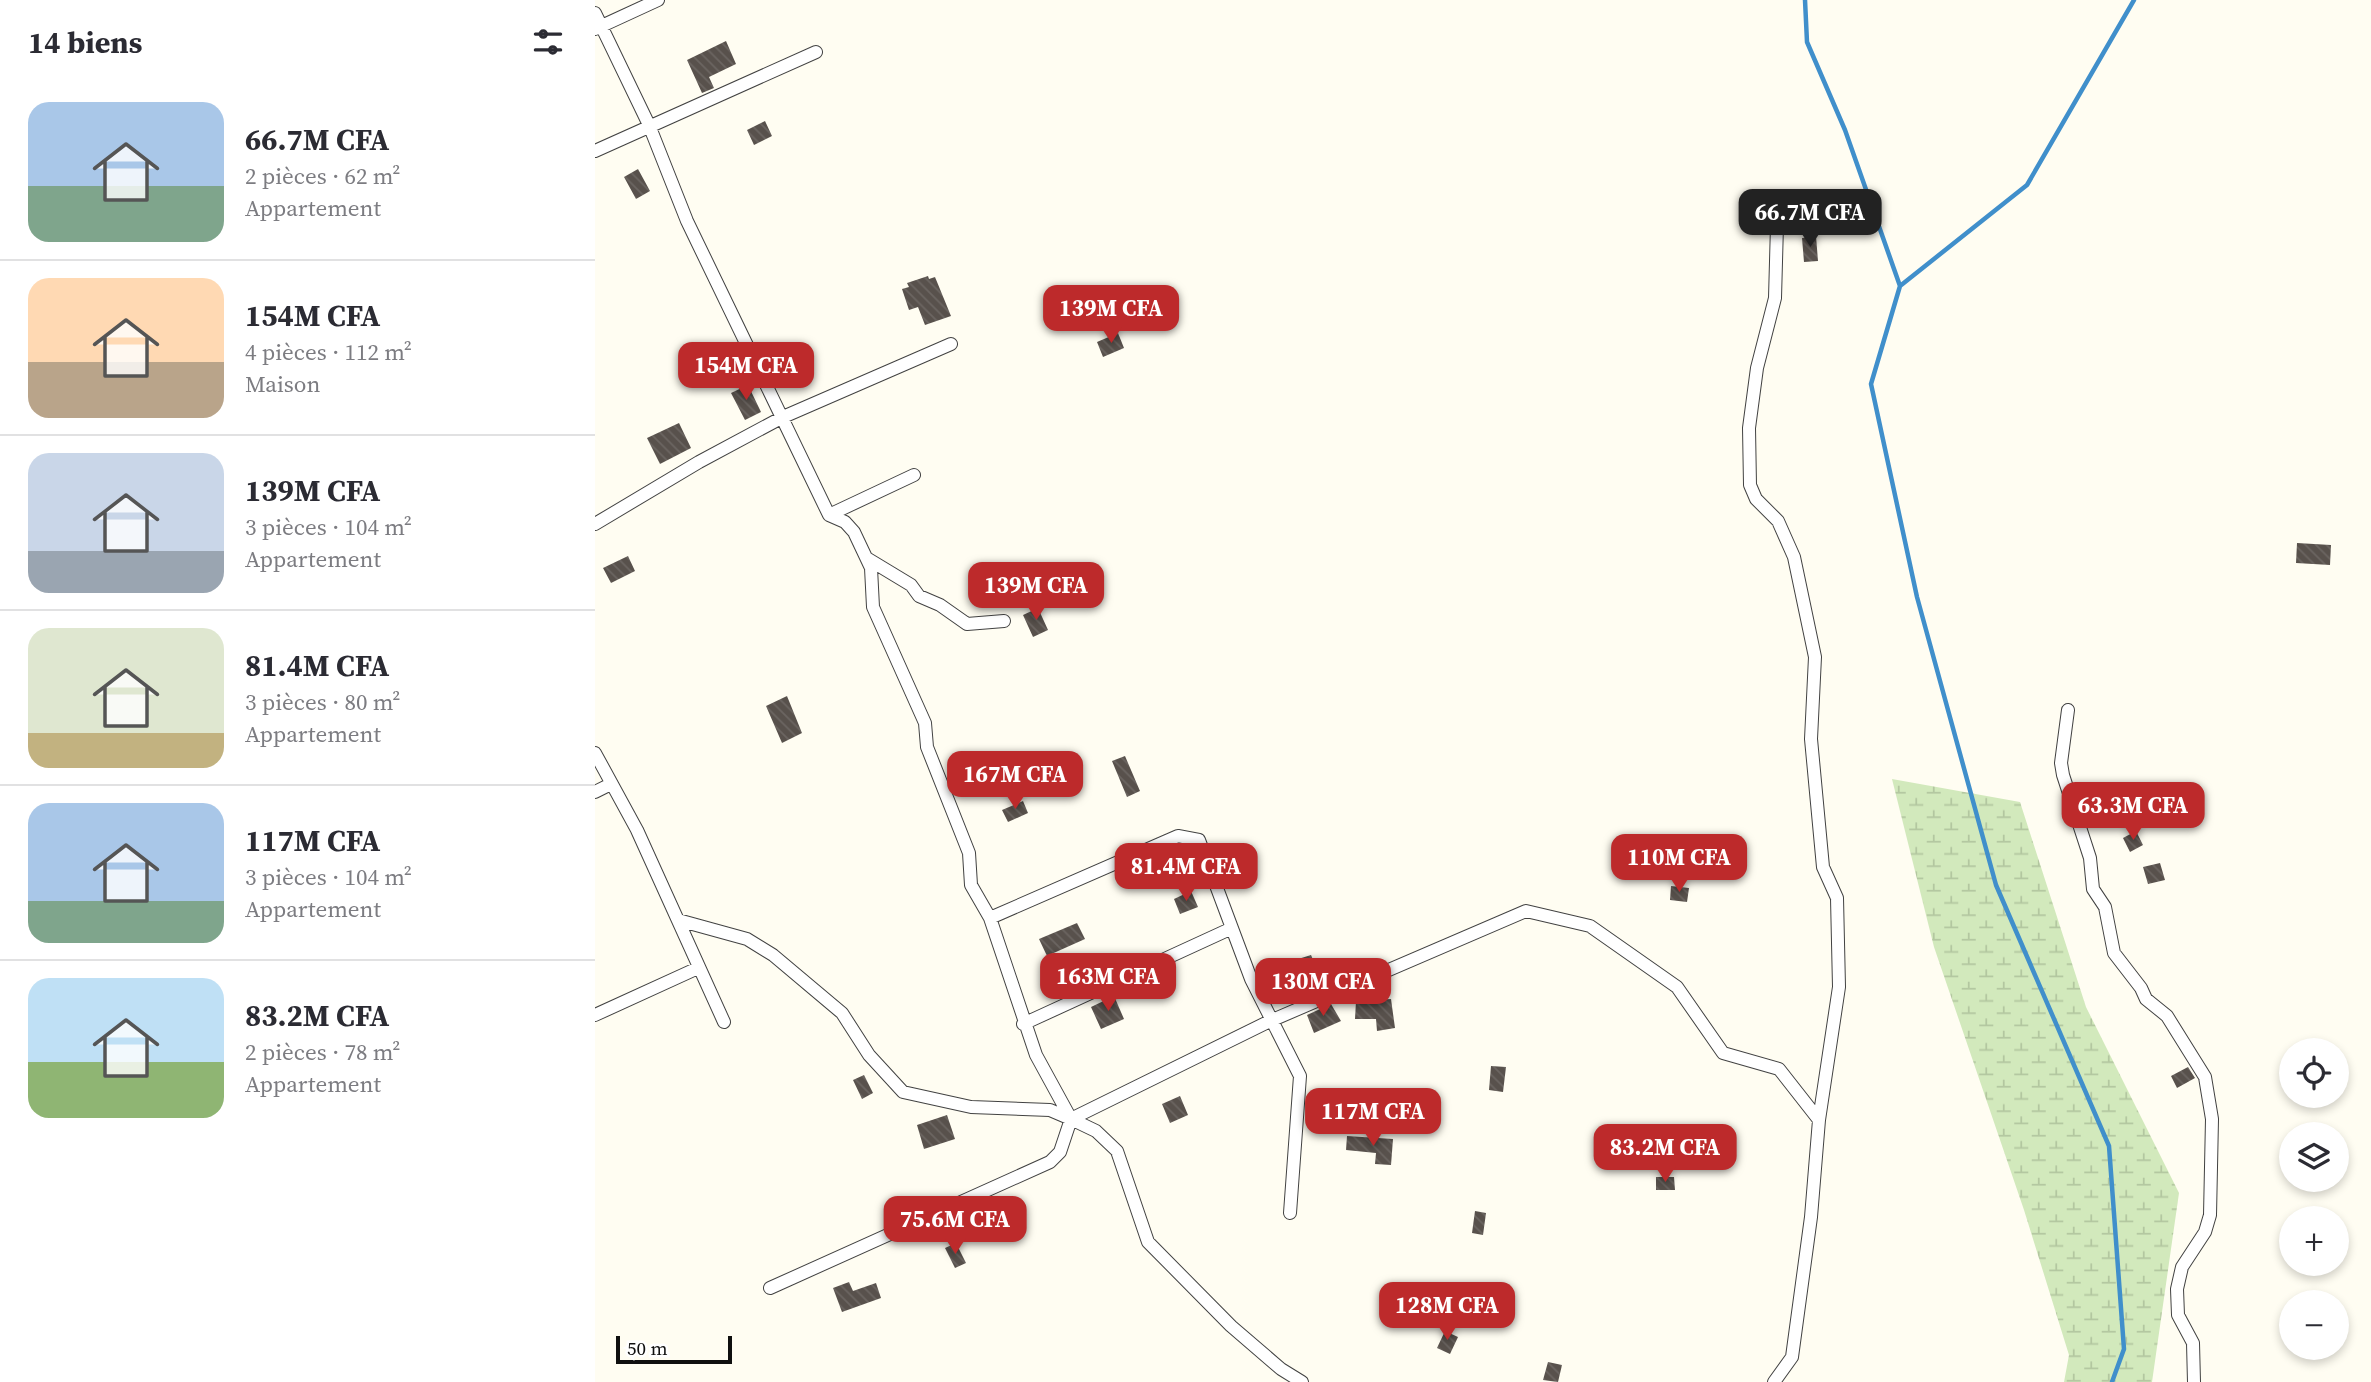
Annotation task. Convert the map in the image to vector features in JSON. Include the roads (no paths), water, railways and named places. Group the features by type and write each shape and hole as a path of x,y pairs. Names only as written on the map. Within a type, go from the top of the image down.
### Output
{"street":[{"path":"598,28 658,0"},
{"path":"595,13 598,28 649,125 687,221 829,516 845,522 855,532 867,559 873,579 873,607 925,723 927,747 969,853 971,885 990,918 1023,1024 1036,1055 1071,1119"},
{"path":"595,151 816,52"},
{"path":"1774,1382 1792,1357 1811,1217 1819,1120 1839,987 1837,898 1823,867 1811,739 1815,657 1794,557 1778,521 1752,491 1750,472 1749,428 1757,368 1775,298 1777,225"},
{"path":"595,524 699,462 783,417 951,344"},
{"path":"829,516 914,475"},
{"path":"867,559 912,585 923,599 940,605 967,624 1004,621"},
{"path":"2069,710 2061,763 2063,775 2091,858 2093,889 2105,907 2114,953 2141,988 2145,999 2167,1016 2205,1077 2212,1119 2210,1215 2205,1231 2182,1266 2177,1289 2178,1315 2193,1343 2194,1382"},
{"path":"595,753 637,830 724,1022"},
{"path":"595,792 611,783"},
{"path":"990,918 1178,835 1199,840 1230,929 1270,1021 1300,1076 1290,1213"},
{"path":"770,1287 1051,1162 1060,1152 1071,1119 1270,1021 1517,913 1537,912 1591,926 1677,987 1723,1053 1779,1069 1819,1120"},
{"path":"678,920 747,939 791,968 842,1013 869,1055 903,1092 971,1107 1050,1110 1096,1131 1117,1152 1142,1232 1155,1251 1231,1326 1281,1369 1302,1382"},
{"path":"1023,1024 1230,929"},
{"path":"595,1016 698,968"}],"waterway":[{"path":"1805,0 1807,42 1845,130 1900,286"},
{"path":"2112,1382 2124,1349 2109,1146 1996,885 1917,597 1871,384 1900,286 2027,185 2134,0"}]}
